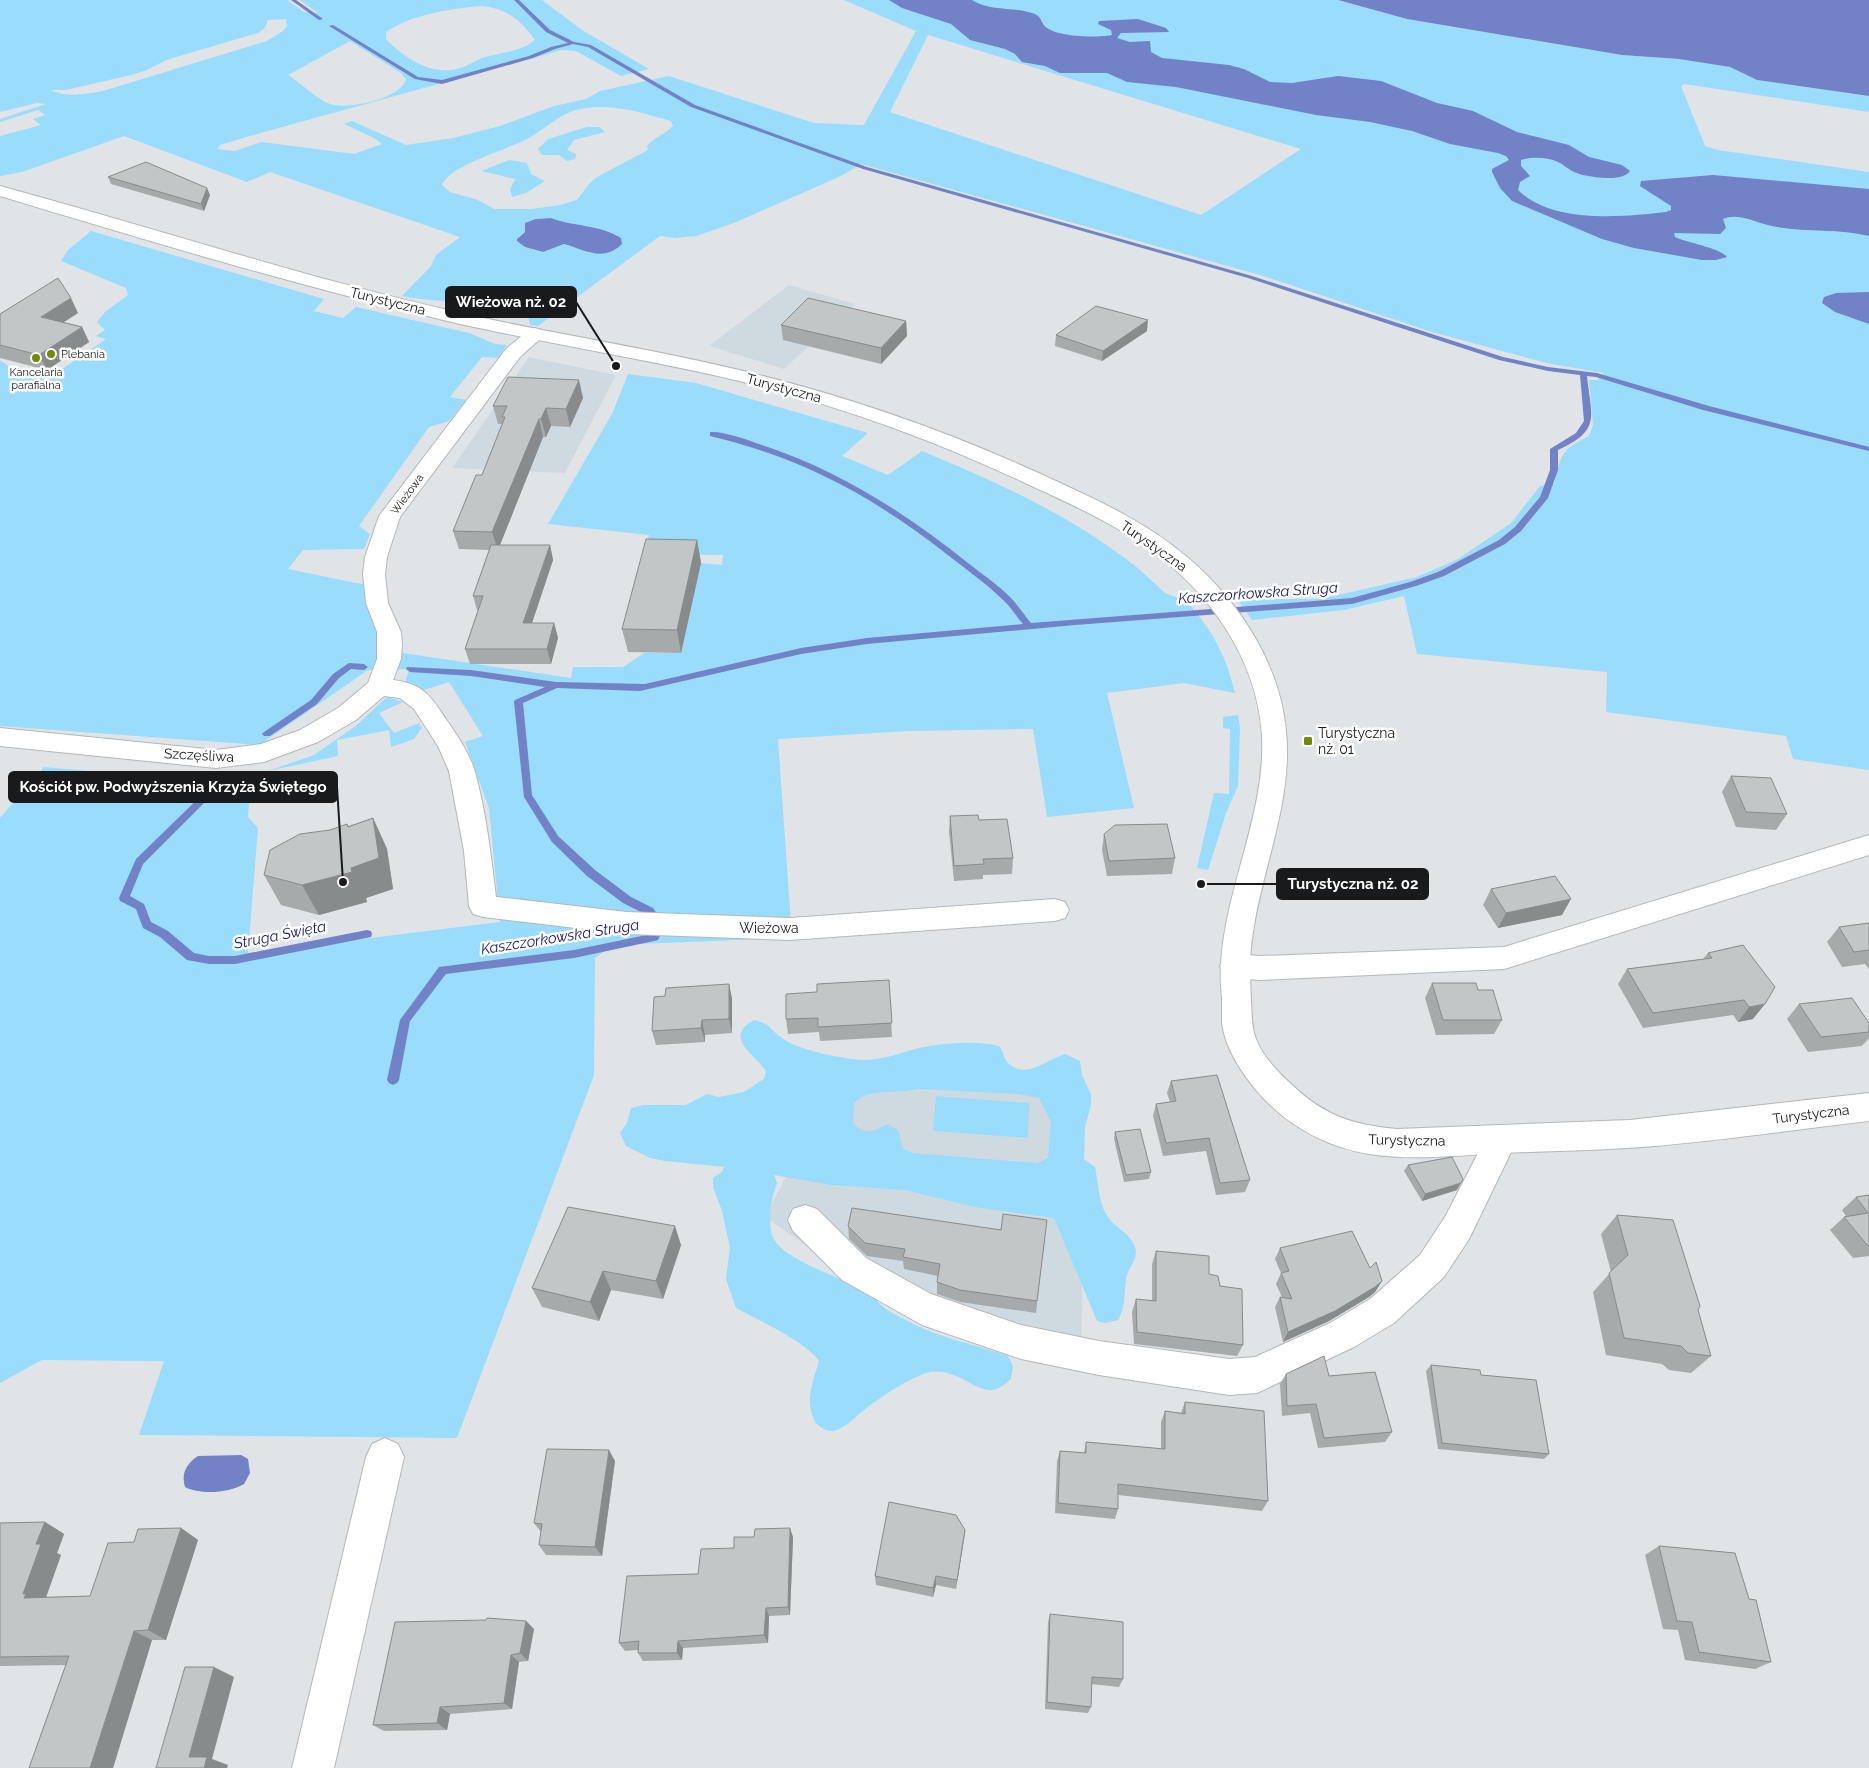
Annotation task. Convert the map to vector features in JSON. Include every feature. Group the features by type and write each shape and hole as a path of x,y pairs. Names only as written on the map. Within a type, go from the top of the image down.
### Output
{"street":[{"name":"Turystyczna","path":"0,191 208,253 386,301 778,385 854,408 951,442 1076,499 1140,533 1179,561 1224,610 1250,649 1266,688 1274,732 1275,763 1234,966 1239,1033 1251,1058 1268,1082 1286,1101 1312,1119 1340,1134 1370,1141 1397,1143 1630,1134 1869,1107"},
{"name":"Wieżowa","path":"535,334 512,353 390,516 376,557 374,574 377,603 389,632 390,645 389,660 379,688 405,690 415,696 423,703 450,745 462,771 477,851 483,906 627,923 790,929 1056,910"},
{"name":"Szczęśliwa","path":"0,737 216,759 240,758 264,753 309,736 347,714 379,688"},
{"path":"1234,966 1271,968 1504,958 1869,845"},
{"path":"805,1220 854,1270 922,1308 1021,1342 1099,1358 1229,1377 1257,1375 1342,1335 1382,1311 1432,1266 1457,1228 1502,1140"},
{"path":"313,1768 386,1457"}],"shaded area":[{"path":"0,0 287,0 304,12 318,13 300,0 542,0 582,30 649,69 621,76 576,51 562,50 264,132 220,145 217,149 234,151 262,142 354,154 382,144 374,138 344,124 352,121 406,145 453,138 500,126 554,106 586,99 600,91 669,76 814,123 864,125 916,31 844,0 1338,0 1407,19 1622,55 1679,59 1730,67 1757,80 1869,96 1869,112 1684,84 1681,86 1705,146 1718,150 1869,172 1869,770 1793,759 1786,736 1606,712 1607,672 1417,654 1404,596 1344,610 1252,620 1237,599 1321,599 1417,577 1458,559 1511,523 1540,486 1554,484 1564,454 1572,445 1589,436 1593,425 1589,380 1598,380 1604,373 1546,363 1432,332 1260,275 861,164 841,176 734,223 696,236 675,238 660,236 538,326 530,325 528,316 467,303 402,296 431,266 436,255 460,237 270,172 247,182 124,136 22,172 0,176 0,136 41,125 33,119 45,115 38,110 0,122 0,119 46,104 37,103 0,112","holes":["481,6 498,9 518,21 535,40 517,49 485,57 461,68 437,70 409,58 386,39 386,32 396,26 419,17 444,11","286,19 287,26 283,31 267,41 103,91 70,95 51,90 66,90 131,75 147,70 166,60 258,33 265,28 268,20","928,35 1301,149 1201,215 890,112","350,41 401,73 406,79 395,92 360,104 330,104 288,75","606,107 634,111 671,121 673,126 650,143 647,146 648,150 597,177 577,200 560,205 532,209 494,209 478,200 450,192 442,185 447,177 456,170 519,143 569,112 578,109","551,218 604,230 621,238 615,250 606,252 593,253 564,244 542,252 525,247 519,236 525,232 526,223 536,219"]},
{"path":"889,0 972,0 985,6 1021,10 1037,15 1047,28 1053,31 1079,36 1112,35 1111,30 1098,24 1099,21 1138,19 1166,28 1169,32 1121,33 1117,38 1130,42 1150,41 1151,52 1162,58 1229,65 1244,69 1270,82 1292,83 1338,76 1381,81 1437,103 1473,111 1517,132 1569,145 1589,157 1622,165 1630,171 1626,175 1619,177 1603,178 1574,172 1559,162 1549,159 1533,158 1521,160 1521,166 1530,176 1520,182 1518,190 1533,201 1569,213 1609,216 1666,212 1671,210 1671,206 1640,186 1641,181 1713,175 1869,189 1869,236 1856,233 1790,229 1744,218 1728,217 1723,219 1726,228 1720,234 1674,233 1675,237 1718,251 1727,257 1716,260 1702,260 1634,248 1602,239 1512,201 1500,188 1492,172 1492,169 1509,160 1506,156 1498,153 1450,144 1412,131 1370,122 1316,115 1176,87 1127,82 1107,73 1060,73 1045,66 1022,62 1015,54 1005,49 970,40 951,24 902,8"},
{"path":"1338,0 1869,0 1869,96 1757,80 1730,67 1679,59 1622,55 1407,19"},
{"path":"587,127 600,127 605,132 574,140 567,150 576,154 575,159 567,161 559,155 542,155 538,149 548,139"},
{"path":"509,160 527,163 531,174 545,181 526,193 512,197 510,189 515,179 481,171"},
{"path":"551,218 613,233 621,238 622,244 615,250 600,254 564,244 543,252 525,247 517,241 525,232 525,223 536,219"},
{"path":"91,231 324,299 314,311 343,318 356,307 469,333 495,344 507,345 498,358 482,357 450,397 467,400 449,421 429,427 359,526 370,534 364,549 303,550 288,569 366,585 383,650 571,678 573,667 623,667 644,653 681,653 701,563 722,565 723,555 644,554 649,535 548,524 612,414 628,374 696,383 868,433 842,456 888,475 922,451 1030,500 1106,545 1134,565 1164,592 1183,599 1188,603 1205,624 1218,645 1235,693 1184,683 1107,693 1134,808 1047,817 1033,729 908,731 778,739 792,938 612,945 595,958 594,1075 457,1438 139,1435 164,1361 42,1360 0,1383 0,818 44,767 201,781 250,788 248,817 258,828 248,953 500,922 489,808 465,742 483,736 449,682 424,690 404,686 409,669 368,670 259,745 0,726 0,360 14,370 52,376 106,339 96,336 105,330 97,322 105,312 128,295 126,288 61,261 68,250"},
{"path":"789,285 855,304 784,369 709,346"},
{"path":"1869,292 1869,324 1835,312 1822,303 1824,297 1836,293"},
{"path":"529,357 616,375 565,473 452,468"},
{"path":"387,697 403,702 379,713 394,733 419,723 422,728 414,739 391,747 389,730 337,740 338,756 268,771 314,755 357,725"},
{"path":"1238,715 1240,728 1238,786 1226,813 1208,870 1197,868 1214,793 1229,794 1230,729 1223,728 1223,717"},
{"path":"754,1020 759,1021 767,1025 782,1038 798,1046 833,1056 863,1060 876,1059 925,1047 968,1043 999,1046 1008,1063 1022,1070 1036,1067 1065,1054 1080,1061 1082,1075 1091,1094 1091,1105 1085,1127 1084,1159 1095,1167 1098,1189 1107,1216 1131,1239 1136,1252 1127,1275 1124,1305 1118,1320 1105,1323 1097,1321 1054,1218 975,1207 905,1190 831,1185 774,1175 777,1183 771,1204 770,1220 772,1235 782,1248 803,1262 866,1291 886,1309 916,1325 929,1331 1008,1356 1013,1366 1011,1379 994,1390 978,1387 948,1373 930,1372 923,1374 870,1405 842,1428 830,1431 819,1426 811,1412 810,1398 812,1383 819,1361 804,1346 736,1308 726,1279 730,1248 722,1211 713,1187 713,1178 722,1172 724,1167 650,1158 626,1146 620,1133 627,1123 631,1108 644,1105 686,1105 707,1094 719,1097 744,1092 764,1079 766,1071 749,1053 741,1040 741,1033","holes":["917,1089 1019,1094 1039,1098 1051,1122 1048,1158 1037,1163 913,1153 903,1149 898,1130 888,1124 866,1131 853,1123 854,1103 860,1098 875,1093"]},
{"path":"838,1076 1085,1093 1081,1363 1008,1356 890,1303 765,1217"},
{"path":"936,1096 1029,1103 1028,1138 933,1131"},
{"path":"241,1455 248,1459 250,1473 244,1484 214,1492 191,1490 185,1487 184,1474 190,1462 198,1456"}],"building":[{"path":"146,162 207,188 201,204 108,177"},
{"path":"58,278 71,298 41,317 82,327 39,355 0,345 0,314"},
{"path":"808,298 906,321 881,348 781,325"},
{"path":"1096,306 1148,320 1103,351 1056,335"},
{"path":"508,377 579,380 566,409 546,408 541,419 539,419 492,532 453,531 476,475 482,475 505,417 502,417 507,406 493,406"},
{"path":"646,539 697,540 677,630 622,629"},
{"path":"491,545 550,545 523,623 554,623 547,649 465,649 483,596 473,596"},
{"path":"1731,776 1771,778 1787,814 1746,812"},
{"path":"978,815 979,820 1007,819 1013,858 983,859 984,864 954,866 950,816"},
{"path":"373,818 379,858 351,868 352,872 302,885 264,875 270,850 300,834 330,830 347,824 348,827"},
{"path":"1167,824 1175,858 1109,861 1104,834 1115,825"},
{"path":"1555,876 1571,899 1506,913 1491,889"},
{"path":"1869,923 1869,950 1854,952 1839,927"},
{"path":"1743,945 1775,987 1765,1004 1749,1007 1744,1000 1653,1013 1627,969 1712,958 1708,953"},
{"path":"889,980 892,1023 818,1027 818,1018 786,1019 786,994 817,992 817,984"},
{"path":"1432,983 1476,983 1478,990 1493,990 1502,1020 1443,1020"},
{"path":"729,984 729,1019 702,1020 701,1028 652,1031 654,997 665,996 666,988"},
{"path":"1852,998 1869,1023 1869,1032 1821,1037 1799,1004"},
{"path":"1217,1075 1250,1180 1220,1183 1209,1138 1166,1143 1156,1104 1176,1101 1171,1081"},
{"path":"1140,1129 1151,1172 1126,1175 1115,1132"},
{"path":"1452,1157 1463,1179 1461,1183 1425,1194 1408,1165"},
{"path":"1869,1195 1868,1246 1844,1217 1868,1213 1856,1197"},
{"path":"568,1207 675,1226 656,1281 603,1271 590,1302 532,1288"},
{"path":"852,1208 1001,1230 1003,1214 1047,1220 1037,1301 960,1290 937,1282 940,1264 903,1257 905,1249 865,1243 848,1226"},
{"path":"1617,1215 1673,1220 1700,1306 1698,1310 1711,1356 1688,1353 1681,1346 1624,1338 1609,1273 1628,1255"},
{"path":"1352,1231 1370,1268 1376,1262 1382,1281 1335,1311 1288,1332 1280,1297 1292,1299 1281,1273 1289,1271 1280,1248"},
{"path":"1156,1251 1209,1256 1209,1274 1218,1276 1220,1286 1242,1289 1243,1345 1137,1332 1136,1299 1156,1301"},
{"path":"1324,1356 1329,1376 1375,1372 1392,1432 1324,1438 1316,1404 1287,1406 1286,1374"},
{"path":"1431,1365 1480,1370 1481,1375 1536,1380 1549,1454 1442,1443"},
{"path":"1185,1402 1264,1411 1268,1501 1118,1484 1118,1509 1058,1503 1060,1451 1086,1453 1086,1442 1165,1449 1165,1411 1185,1414"},
{"path":"547,1449 609,1450 595,1547 539,1545 542,1524 534,1523"},
{"path":"889,1502 956,1515 965,1530 957,1580 936,1576 933,1588 875,1576"},
{"path":"45,1522 36,1544 41,1544 23,1594 26,1594 24,1598 90,1596 108,1543 134,1542 138,1529 181,1528 148,1630 134,1631 90,1768 29,1768 69,1656 0,1657 0,1523"},
{"path":"790,1528 788,1607 766,1608 764,1635 678,1641 677,1653 638,1653 639,1641 619,1643 627,1576 698,1574 701,1549 734,1548 734,1537 754,1537 755,1529"},
{"path":"1659,1546 1735,1553 1749,1599 1756,1600 1771,1662 1699,1652 1692,1622 1677,1621"},
{"path":"1050,1614 1123,1622 1123,1679 1092,1677 1091,1707 1047,1702"},
{"path":"487,1618 526,1621 520,1653 511,1655 504,1703 440,1707 437,1723 373,1725 395,1622 486,1620"},
{"path":"185,1667 214,1667 189,1757 207,1757 204,1768 156,1768"}],"waterway":[{"path":"293,0 321,19"},
{"path":"516,0 548,31 573,43"},
{"path":"331,26 417,78 442,82 573,43"},
{"path":"573,43 589,46 693,106 865,168 1250,277 1501,359 1548,369 1583,373"},
{"name":"Kaszczorkowska Struga","path":"1029,626 1352,601 1441,574 1502,542 1518,529 1544,498 1554,470 1554,449 1579,435 1588,421 1583,373"},
{"path":"1583,373 1597,375 1706,408 1869,449"},
{"path":"713,434 747,442 780,453 843,482 873,499 930,538 996,589 1008,600 1029,626"},
{"name":"Kaszczorkowska Struga","path":"645,687 801,651 867,641 1029,626"},
{"name":"Struga Święta","path":"267,734 314,702 336,676 349,666 364,667"},
{"name":"Struga Święta","path":"410,669 471,673 555,685"},
{"name":"Kaszczorkowska Struga","path":"393,1080 405,1020 443,970 574,954 654,937 660,925 649,911 627,900 591,873 555,839 527,795 518,702 556,685 645,687"},
{"name":"Kaszczorkowska Struga","path":"640,688 645,687"},
{"name":"Struga Święta","path":"211,791 139,862 124,898 140,907 147,925 164,934 191,957 209,960 235,960 367,934"}],"place":[{"name":"Plebania","path":"51,354"},
{"name":"Kancelaria parafialna","path":"36,358"},
{"name":"Wieżowa nż. 02","path":"616,366"},
{"name":"Turystyczna nż. 01","path":"1308,741"},
{"name":"Kościół pw. Podwyższenia Krzyża Świętego","path":"343,882"},
{"name":"Turystyczna nż. 02","path":"1201,884"}]}
